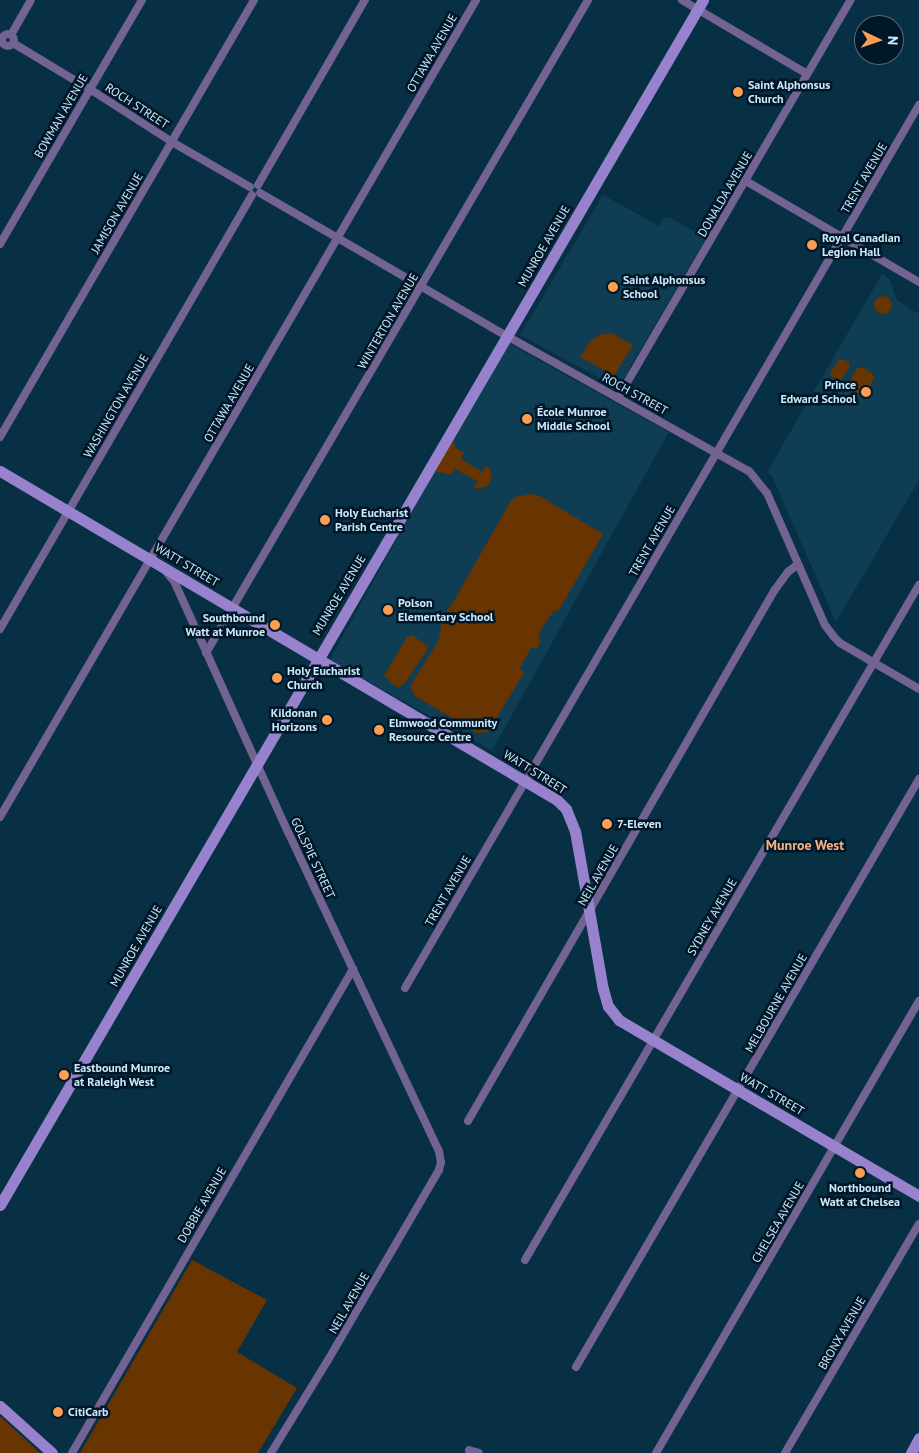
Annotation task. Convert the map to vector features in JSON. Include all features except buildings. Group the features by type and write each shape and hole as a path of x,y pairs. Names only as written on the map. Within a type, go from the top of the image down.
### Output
{"street":[{"path":"0,54 6,39 31,0"},
{"name":"BOWMAN AVENUE","path":"0,244 142,0"},
{"name":"JAMISON AVENUE","path":"0,437 254,0"},
{"name":"WASHINGTON AVENUE","path":"0,629 365,0"},
{"name":"OTTAWA AVENUE","path":"0,818 476,0"},
{"name":"WINTERTON AVENUE","path":"206,653 234,609 588,0"},
{"path":"682,0 700,4 807,74"},
{"name":"DONALDA AVENUE","path":"618,398 850,0"},
{"name":"MUNROE AVENUE","path":"0,1205 700,4"},
{"name":"ROCH STREET","path":"6,39 90,89 172,142 507,336 749,471 762,486 825,625 834,637 840,643 919,689"},
{"name":"TRENT AVENUE","path":"405,988 919,105"},
{"path":"746,181 919,282"},
{"name":"WATT STREET","path":"0,471 557,800 566,809 571,818 603,989 608,1006 628,1027 919,1196"},
{"name":"NEIL AVENUE","path":"468,1121 774,592 788,572 797,565"},
{"name":"GOLSPIE STREET","path":"160,566 174,581 439,1152 441,1162"},
{"name":"SYDNEY AVENUE","path":"525,1260 919,585"},
{"name":"MELBOURNE AVENUE","path":"576,1367 919,779"},
{"name":"DOBBIE AVENUE","path":"72,1453 353,969"},
{"name":"CHELSEA AVENUE","path":"656,1453 919,1001"},
{"name":"NEIL AVENUE","path":"271,1453 347,1328 439,1170 441,1162"},
{"name":"BRONX AVENUE","path":"785,1453 919,1224"},
{"path":"0,1406 52,1453"},
{"path":"910,1453 919,1438"},
{"path":"469,1450 479,1453"}],"shaded area":[{"name":"Saint Alphonsus School","path":"603,195 659,226 664,218 669,217 706,238 618,388 520,335"},
{"name":"Prince Edward School","path":"882,274 890,279 896,299 911,310 919,313 919,480 836,622 772,476 767,472"},
{"path":"883,296 889,299 892,305 889,311 883,314 877,311 874,305 877,299"},
{"path":"612,333 633,345 614,376 580,357 591,340 602,334"},
{"path":"506,342 669,432 492,751 330,660"},
{"path":"842,359 849,362 850,366 842,379 838,380 831,376 830,373 839,360"},
{"path":"862,367 873,374 874,378 867,392 857,394 848,384 857,368"},
{"path":"452,440 456,448 464,453 461,459 482,472 486,466 490,469 492,478 488,486 478,489 474,487 477,481 455,469 451,475 434,471"},
{"path":"531,494 540,496 603,534 559,610 554,611 545,623 538,636 541,642 537,648 531,648 520,668 524,673 494,722 487,732 477,733 415,696 411,688 412,683 439,640 442,617 454,601 510,502 515,497"},
{"path":"412,635 429,647 405,683 398,688 384,676 407,637"},
{"path":"192,1260 267,1300 237,1352 297,1388 258,1453 80,1453"},
{"path":"0,1416 40,1453 0,1453"}],"place":[{"name":"Saint Alphonsus Church","path":"738,92"},
{"name":"Royal Canadian Legion Hall","path":"812,245"},
{"name":"Saint Alphonsus School","path":"613,287"},
{"name":"Prince Edward School","path":"866,392"},
{"name":"École Munroe Middle School","path":"527,419"},
{"name":"Holy Eucharist Parish Centre","path":"325,520"},
{"name":"Polson Elementary School","path":"388,610"},
{"name":"Southbound Watt at Munroe","path":"275,625"},
{"name":"Holy Eucharist Church","path":"277,678"},
{"name":"Kildonan Horizons","path":"327,720"},
{"name":"Elmwood Community Resource Centre","path":"379,730"},
{"name":"7-Eleven","path":"607,824"},
{"name":"Eastbound Munroe at Raleigh West","path":"64,1075"},
{"name":"Northbound Watt at Chelsea","path":"860,1173"},
{"name":"CitiCarb","path":"58,1412"}],"district":[{"name":"Munroe West","path":"805,845"}]}
